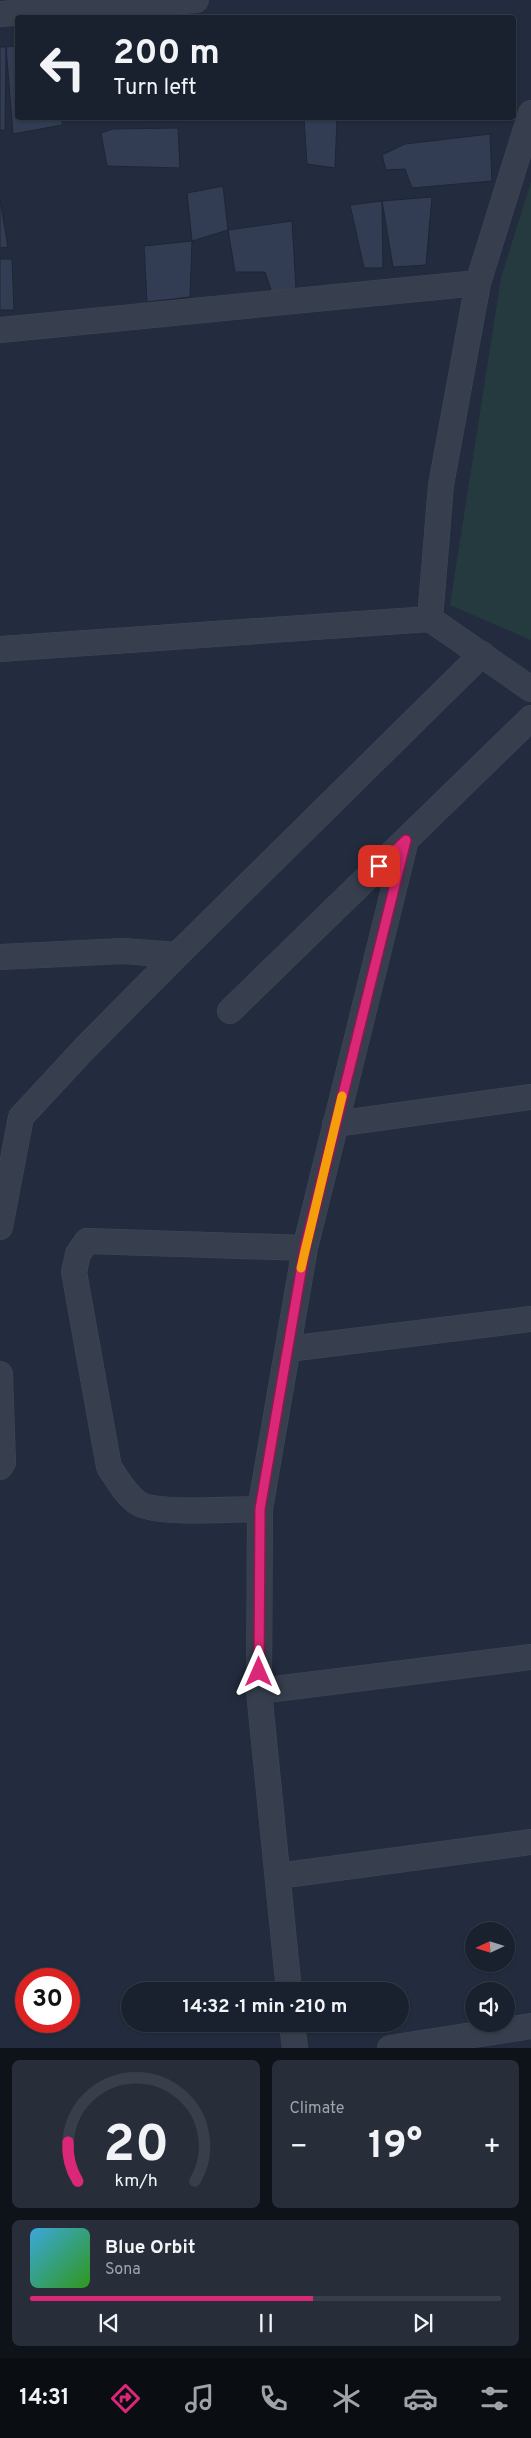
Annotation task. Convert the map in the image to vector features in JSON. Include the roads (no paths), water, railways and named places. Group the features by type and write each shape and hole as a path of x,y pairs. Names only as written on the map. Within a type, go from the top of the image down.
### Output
{"street":[{"path":"0,14 196,0"},
{"path":"430,619 442,485 478,283 531,113"},
{"path":"0,330 478,283"},
{"path":"0,649 430,619 531,689"},
{"path":"0,1227 21,1117 85,1048 177,955 482,654"},
{"path":"230,1011 531,718"},
{"path":"288,1982 259,1691 260,1509 305,1248 406,840"},
{"path":"0,957 123,951 177,955"},
{"path":"335,1124 531,1097"},
{"path":"260,1509 166,1509 140,1504 126,1492 109,1468 74,1272 78,1254 87,1241 305,1248"},
{"path":"288,1348 531,1319"},
{"path":"0,1374 3,1463 0,1467"},
{"path":"259,1691 531,1657"},
{"path":"278,1876 531,1842"},
{"path":"390,2048 531,2026"},
{"path":"293,2032 295,2048"}]}
